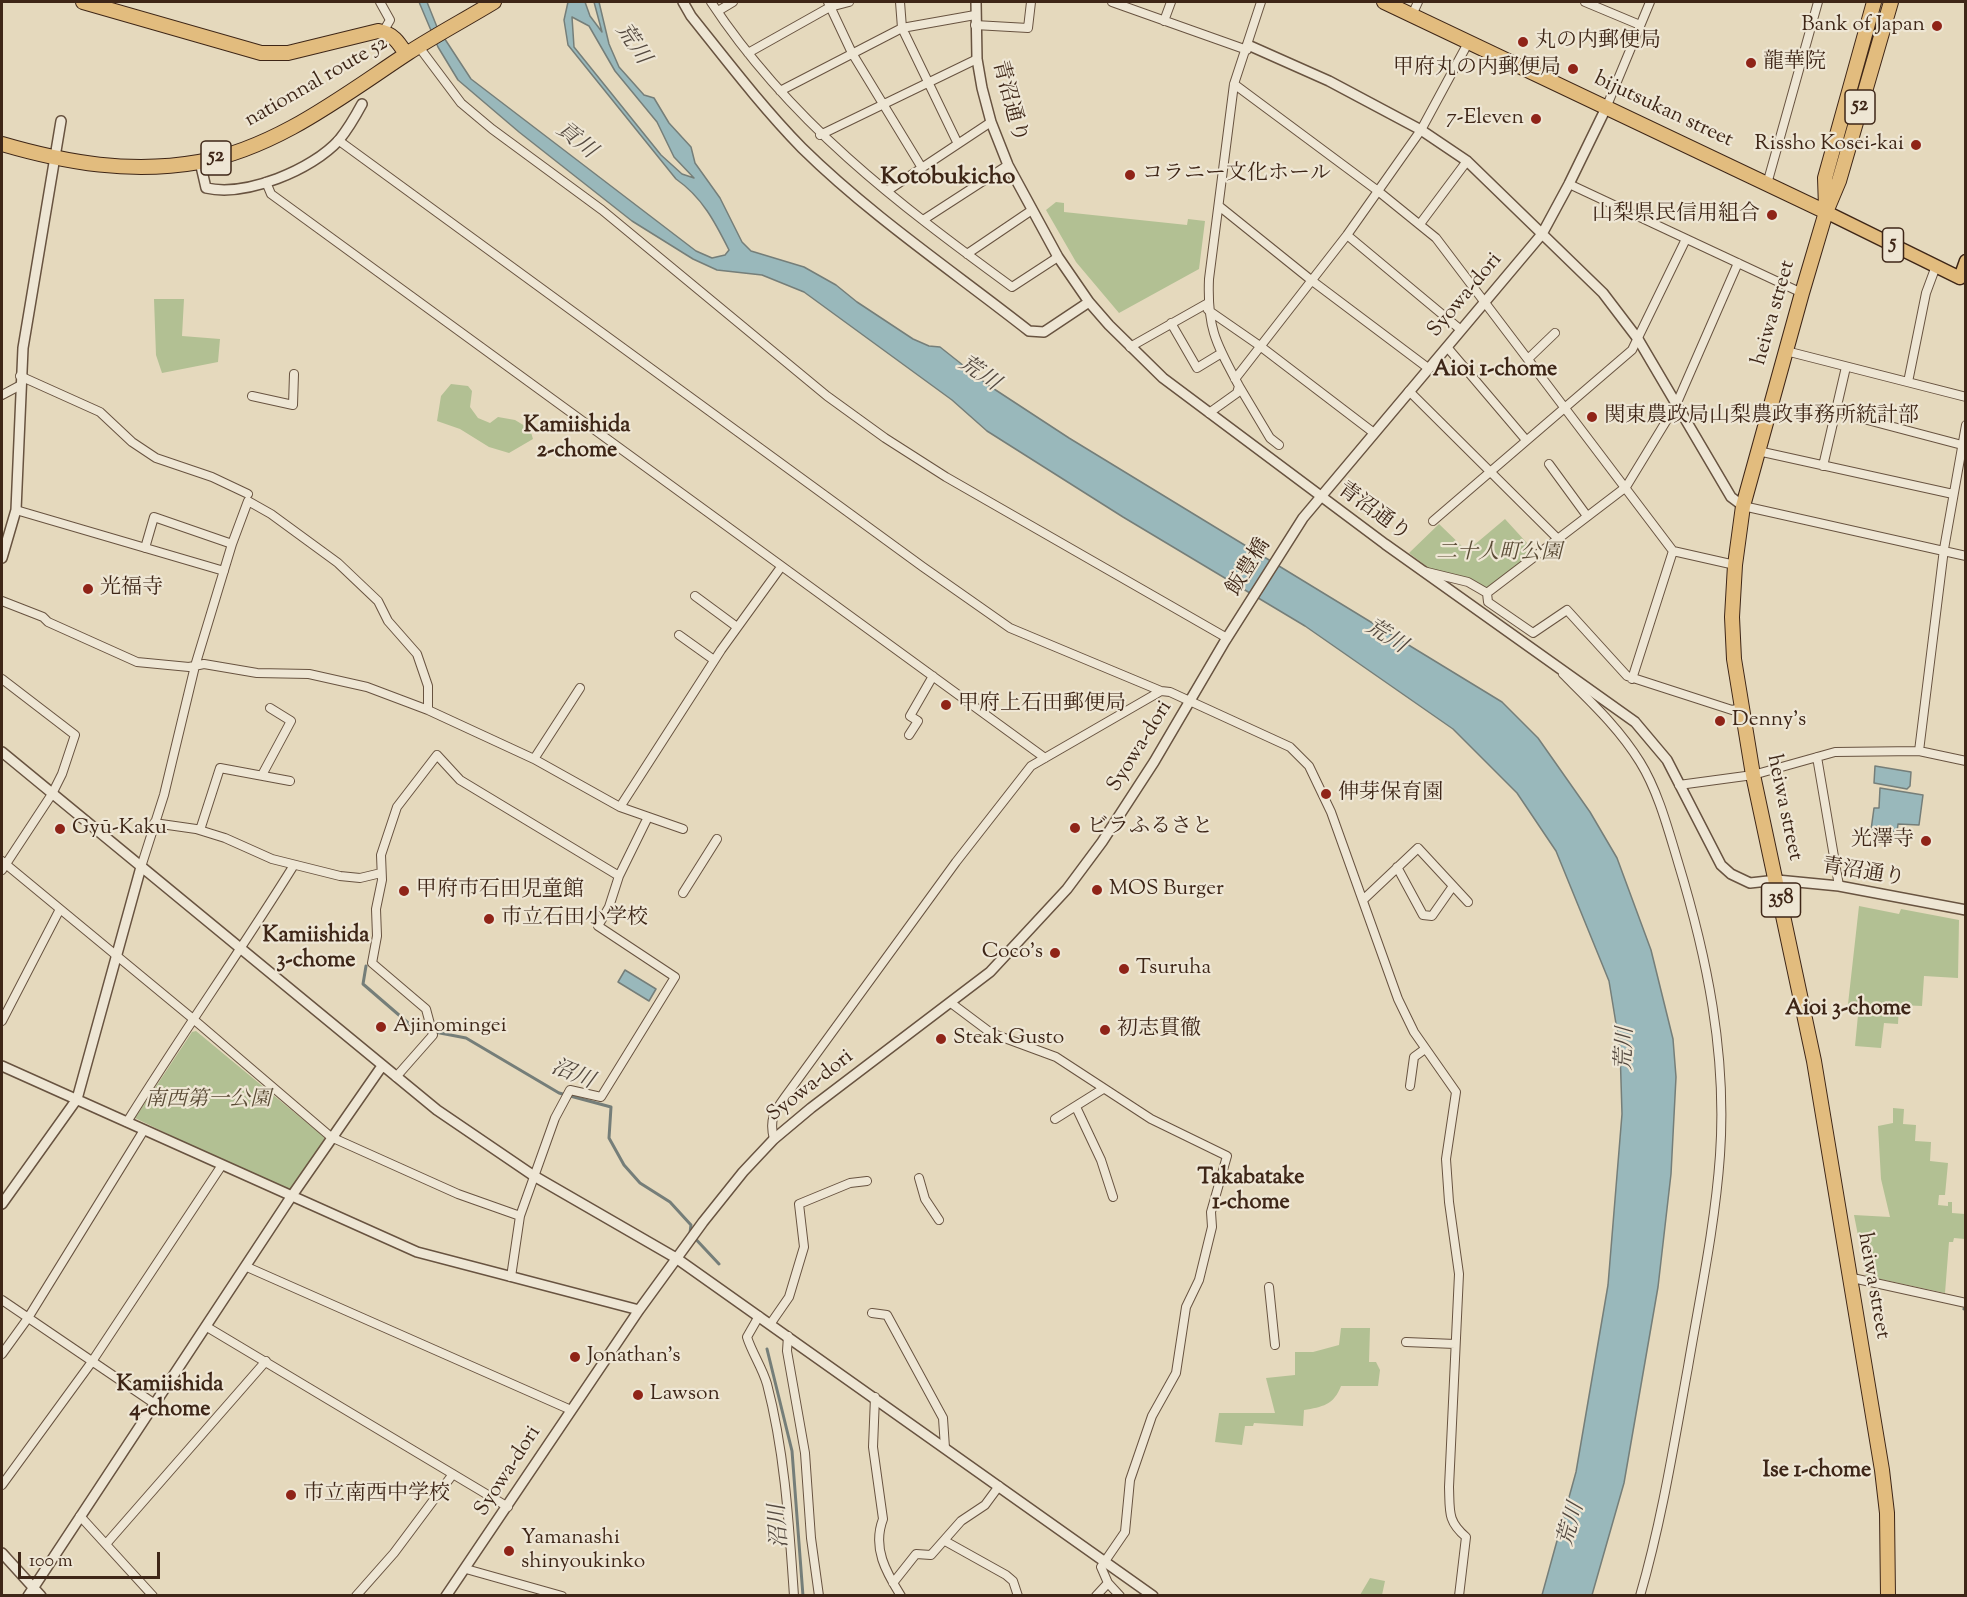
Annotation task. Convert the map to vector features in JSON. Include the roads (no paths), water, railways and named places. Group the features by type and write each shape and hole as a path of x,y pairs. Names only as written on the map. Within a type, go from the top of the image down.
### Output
{"highway":[{"path":"82,2 261,53 288,53 371,32 383,32 397,40 406,54"},
{"name":"52","path":"406,54 494,2"},
{"name":"bijutsukan street","path":"1384,2 1826,212"},
{"name":"heiwa street","path":"1826,212 1825,178 1874,2"},
{"name":"heiwa street","path":"1888,1596 1889,1558 1883,1480 1814,1061 1753,775 1734,659 1732,617 1735,565 1743,506 1802,293 1826,212 1839,181 1890,2"},
{"name":"nationnal route 52","path":"2,144 55,158 116,168 146,168 200,162 241,150 273,136 303,120 406,54"}],"main road":[{"name":"5","path":"1826,212 1963,281 1965,261"}],"street":[{"path":"381,2 390,20 383,32"},
{"path":"683,2 691,16 766,110 810,155 874,210 1029,331 1044,333 1089,302"},
{"path":"711,2 748,52 820,135 967,254 1012,287 1058,257"},
{"path":"718,11 733,2"},
{"path":"748,52 829,4 849,2"},
{"path":"900,2 903,28 927,83 958,144"},
{"name":"青沼通り","path":"976,2 977,59 991,122 1008,165 1058,257 1089,302 1163,378 1321,497 1635,722 1666,760 1721,865 1731,874 1750,883 1777,880 1839,886 1965,910"},
{"path":"780,91 903,28 975,20 1028,28 1031,2"},
{"path":"1112,2 1247,48 1329,81 1421,130 1467,161 1603,293 1638,339 1731,496 1743,506 1944,549 1965,556"},
{"path":"1164,21 1171,2"},
{"path":"1261,2 1234,84 1208,306 1220,354 1270,438 1279,445"},
{"path":"1412,15 1418,2"},
{"path":"1585,2 1640,25"},
{"path":"1606,108 1650,2"},
{"path":"1767,184 1818,2"},
{"path":"829,4 852,53 922,168"},
{"path":"1209,412 1237,393 1237,382 1260,346 1347,235 1421,130 1468,43"},
{"path":"421,45 461,103 492,129 602,210 827,396 885,438 946,477 1227,638"},
{"path":"820,135 977,59"},
{"path":"1234,84 1378,191 1420,224 1448,252 1673,551 1735,565"},
{"path":"200,162 206,188 216,191 266,182 297,170 339,140 362,104"},
{"name":"Syowa-dori","path":"1303,518 1542,234 1606,108"},
{"path":"2,558 16,510 20,381 35,266 61,121"},
{"path":"887,191 991,122"},
{"path":"339,140 922,567 1011,628 1161,691 1170,692 1290,747 1309,766 1331,812 1398,999 1425,1049 1456,1092 1446,1159 1449,1202 1459,1274 1450,1518 1454,1527 1466,1537 1459,1596"},
{"path":"1420,224 1467,161"},
{"path":"923,220 1008,165"},
{"path":"266,182 271,194 1045,758"},
{"path":"1569,184 1802,293"},
{"path":"1219,206 1311,280 1428,368"},
{"path":"967,254 1032,210"},
{"path":"1347,235 1461,330"},
{"path":"1432,521 1632,350 1686,239"},
{"path":"1487,593 1626,488 1676,405 1738,263"},
{"path":"1908,382 1926,294 1936,266"},
{"path":"1130,346 1208,306"},
{"path":"1208,306 1374,434"},
{"path":"1171,323 1197,368 1220,354"},
{"path":"1529,358 1555,333"},
{"path":"1447,347 1526,440"},
{"path":"1786,351 1965,397"},
{"path":"1823,466 1846,367"},
{"path":"252,396 293,405 294,374"},
{"path":"2,395 20,381"},
{"path":"20,381 100,412 132,442 156,458 212,477 248,497 338,563 378,601 388,621 417,654 428,686 428,710"},
{"path":"1409,391 1557,538"},
{"path":"1837,412 1962,445"},
{"path":"1919,751 1944,549 1965,425"},
{"path":"1758,451 1953,494"},
{"path":"1549,464 1587,516"},
{"path":"2,1204 76,1099 115,954 180,737 195,666 248,497"},
{"path":"16,510 224,572"},
{"path":"145,548 154,517 232,544"},
{"name":"飯豊橋","path":"1227,638 1303,518"},
{"path":"1632,679 1673,551"},
{"path":"620,807 714,660 781,567"},
{"path":"1422,570 1468,582 1487,593"},
{"path":"1487,593 1488,602 1533,633 1567,610 1632,679 1732,710 1742,708"},
{"path":"695,596 737,627"},
{"path":"2,601 43,617 48,622 137,662 195,666 204,664 257,673 309,674 367,687 428,710 534,759 620,807 683,829"},
{"path":"679,635 714,660"},
{"name":"Syowa-dori","path":"446,1596 639,1310 703,1222 774,1139 811,1108 951,1004 990,972 1074,880 1148,772 1227,638"},
{"path":"1551,663 1605,716 1641,763 1650,784 1671,839 1697,923 1710,981 1720,1071 1720,1153 1711,1234 1665,1502 1640,1596"},
{"path":"909,735 918,722 910,716 933,676"},
{"path":"2,679 75,735 62,774 52,794 3,865 115,954 331,1137 458,1194 520,1216"},
{"path":"534,759 580,688"},
{"path":"774,1139 770,1125 772,1116 785,1097 1031,766 1161,691"},
{"path":"262,775 291,721 270,708"},
{"path":"1679,785 1753,775 1835,752 1919,751 1965,761"},
{"path":"2,752 437,1110 534,1176 676,1258 771,1323 1153,1596"},
{"path":"396,1077 434,1035 426,1009 372,963 377,936 376,909 381,855 397,807 437,755 460,780 619,876"},
{"path":"1817,757 1839,886"},
{"path":"200,830 220,768 290,781"},
{"path":"511,1277 520,1216 555,1118 570,1090 601,1098 675,977 598,926 609,907 619,876 648,817"},
{"path":"154,822 200,830 294,865 352,878 381,873"},
{"path":"683,893 717,839"},
{"path":"1364,899 1418,848 1468,902"},
{"path":"127,1122 192,1018 241,950 294,865"},
{"path":"1397,867 1423,915 1432,916 1453,886"},
{"path":"2,1021 60,909"},
{"path":"951,1004 991,1033 1056,1057 1151,1119 1227,1156 1211,1212 1212,1227 1199,1280 1186,1307 1176,1373 1149,1425 1130,1480 1125,1532 1101,1567 1108,1583 1120,1596"},
{"path":"1410,1086 1414,1057 1425,1049"},
{"path":"2,1066 417,1252 639,1310"},
{"path":"30,1591 247,1267 331,1137 382,1066"},
{"path":"1055,1119 1103,1089"},
{"path":"1077,1107 1101,1160 1113,1197"},
{"path":"2,1354 28,1318 144,1130"},
{"path":"2,1485 91,1363 222,1165"},
{"path":"919,1178 925,1200 939,1220"},
{"path":"771,1323 789,1297 804,1247 799,1203 850,1183 867,1181"},
{"path":"247,1267 571,1410"},
{"path":"1848,1277 1965,1303"},
{"path":"1269,1287 1275,1345"},
{"path":"2,1300 91,1363 155,1404"},
{"path":"872,1312 887,1315 914,1362 943,1418 945,1448"},
{"path":"759,1316 747,1337 760,1363 776,1424 784,1469 794,1596"},
{"path":"207,1327 508,1507"},
{"path":"788,1336 787,1351 805,1453 811,1538 819,1596"},
{"path":"1406,1342 1455,1344"},
{"path":"106,1544 266,1361"},
{"path":"875,1397 873,1447 883,1520 879,1530 879,1549 882,1562 901,1596"},
{"path":"356,1596 394,1553 453,1474"},
{"path":"893,1583 916,1554 931,1555 961,1521 985,1505 999,1486"},
{"path":"80,1516 153,1596"},
{"path":"945,1541 1006,1575 1013,1581 1018,1596"},
{"path":"2,1553 30,1591 41,1596"},
{"path":"466,1569 562,1596"},
{"path":"1096,1596 1108,1583"}],"water":[{"name":"荒川","path":"419,2 427,2 437,27 471,79 696,251 712,258 725,255 729,250 701,202 676,179 568,45 564,20 568,2 585,2 590,16 602,32 594,2 599,2 609,44 619,67 644,95 654,98 669,123 691,147 695,163 720,198 742,242 751,251 804,267 836,285 857,302 913,339 929,346 940,347 988,385 1069,438 1502,702 1538,738 1590,812 1617,858 1651,950 1673,1039 1676,1077 1671,1174 1658,1287 1624,1483 1592,1595 1542,1595 1576,1472 1608,1285 1622,1114 1620,1048 1609,981 1556,851 1517,793 1453,729 1305,626 1123,517 987,431 952,400 804,292 762,275 717,270 693,259 632,221 519,132 458,80 438,47","holes":["572,17 589,26 615,71 657,122 674,157 694,178 682,174 661,155 574,47"]},
{"path":"1875,766 1911,772 1910,786 1907,789 1874,783"},
{"path":"1880,788 1923,795 1919,825 1898,824 1897,832 1871,830 1874,808 1879,808"},
{"path":"625,970 656,989 649,1001 618,982"}],"waterway":[{"name":"沼川","path":"366,966 363,984 414,1028 466,1038 559,1093 611,1107 609,1138 624,1165 640,1183 670,1202 691,1225 690,1233 719,1264"},
{"name":"沼川","path":"767,1349 792,1451 803,1596"}],"place":[{"name":"Bank of Japan","path":"1937,26"},
{"name":"丸の内郵便局","path":"1523,42"},
{"name":"龍華院","path":"1751,63"},
{"name":"甲府丸の内郵便局","path":"1573,69"},
{"name":"7-Eleven","path":"1536,119"},
{"name":"Rissho Kosei-kai","path":"1916,145"},
{"name":"コラニー文化ホール","path":"1130,175"},
{"name":"山梨県民信用組合","path":"1772,215"},
{"name":"関東農政局山梨農政事務所統計部","path":"1592,417"},
{"name":"光福寺","path":"88,589"},
{"name":"甲府上石田郵便局","path":"946,705"},
{"name":"Denny's","path":"1720,721"},
{"name":"伸芽保育園","path":"1326,794"},
{"name":"ビラふるさと","path":"1075,828"},
{"name":"Gyū-Kaku","path":"60,829"},
{"name":"光澤寺","path":"1926,841"},
{"name":"MOS Burger","path":"1097,890"},
{"name":"甲府市石田児童館","path":"404,891"},
{"name":"市立石田小学校","path":"489,919"},
{"name":"Coco's","path":"1055,953"},
{"name":"Tsuruha","path":"1124,969"},
{"name":"Ajinomingei","path":"381,1027"},
{"name":"初志貫徹","path":"1105,1030"},
{"name":"Steak Gusto","path":"941,1039"},
{"name":"Jonathan's","path":"575,1357"},
{"name":"Lawson","path":"638,1395"},
{"name":"市立南西中学校","path":"291,1495"},
{"name":"Yamanashi shinyoukinko","path":"509,1551"}],"district":[{"name":"Kotobukicho","path":"948,179"},
{"name":"Aioi 1-chome","path":"1495,371"},
{"name":"Kamiishida 2-chome","path":"577,440"},
{"name":"Kamiishida 3-chome","path":"316,950"},
{"name":"Aioi 3-chome","path":"1848,1010"},
{"name":"Takabatake 1-chome","path":"1251,1192"},
{"name":"Kamiishida 4-chome","path":"170,1398"},
{"name":"Ise 1-chome","path":"1817,1472"}],"water label":[{"name":"貢川","path":"575,142"}],"park label":[{"name":"二十人町公園","path":"1499,554"},
{"name":"南西第一公園","path":"208,1101"}]}
